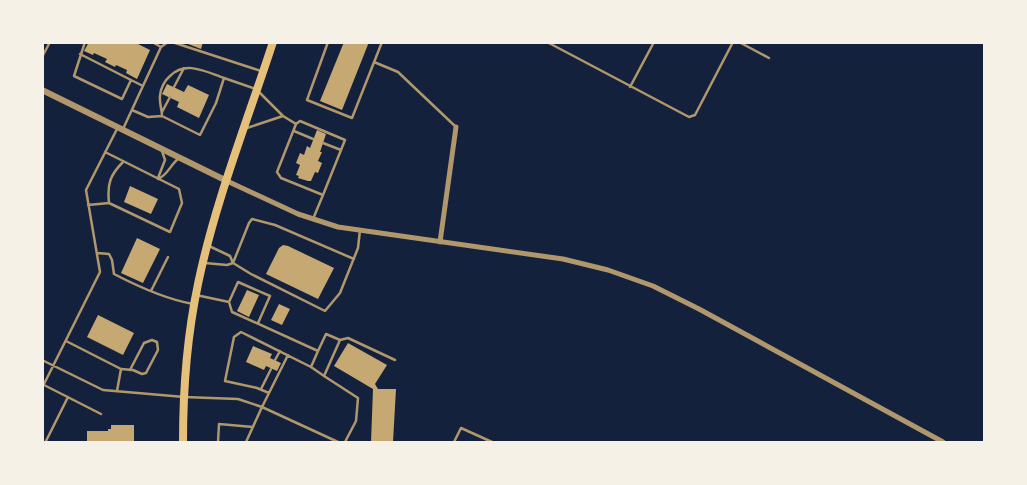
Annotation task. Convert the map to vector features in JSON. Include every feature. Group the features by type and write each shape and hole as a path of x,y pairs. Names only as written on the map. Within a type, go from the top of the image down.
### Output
{"main road":[{"path":"183,442 188,344 203,263 227,181 273,42"}],"street":[{"path":"42,90 227,181 313,219 338,227 563,259 608,270 653,286 699,309 943,442"},
{"path":"440,242 456,127"}],"lane":[{"path":"42,57 50,42"},
{"path":"85,42 74,76 122,99 131,80"},
{"path":"152,42 161,47"},
{"path":"100,414 68,397 43,387 100,272 86,190 105,152 132,110 161,47 168,42"},
{"path":"172,42 264,72"},
{"path":"328,42 307,100 352,118 382,42"},
{"path":"547,42 689,117 695,115 733,42"},
{"path":"556,47 558,42"},
{"path":"630,87 654,42"},
{"path":"739,42 769,58"},
{"path":"80,54 143,86"},
{"path":"374,62 398,72 456,127"},
{"path":"174,87 185,67"},
{"path":"162,114 160,95 166,80 174,72 185,67 194,67 258,90 283,116 296,124"},
{"path":"132,110 148,117 162,114 200,135 216,103 224,78"},
{"path":"162,114 170,97"},
{"path":"245,129 283,116"},
{"path":"313,219 323,195 345,140 300,121 296,124 277,172 278,175 323,195"},
{"path":"293,131 313,139"},
{"path":"323,143 341,150"},
{"path":"158,179 165,160 162,149"},
{"path":"88,205 109,203 170,232 182,203 179,189 105,152"},
{"path":"158,179 165,176 172,164 180,158"},
{"path":"109,203 107,188 114,171 123,162"},
{"path":"203,263 227,265 233,263 249,223 256,219 275,225 354,259"},
{"path":"208,245 230,256 233,263 251,274 325,311 340,293 358,248 360,230"},
{"path":"97,253 109,254 114,274 173,301 194,304"},
{"path":"151,292 168,258"},
{"path":"258,323 270,296 238,282 229,302 232,312 318,351"},
{"path":"196,295 229,302"},
{"path":"269,393 261,389 225,381 234,337 241,332 311,367 358,398 356,420 345,442"},
{"path":"311,367 326,334 340,340 348,338 395,360"},
{"path":"66,341 121,369 142,374 148,371 158,350 157,342 152,340 144,343 130,370"},
{"path":"324,376 340,340"},
{"path":"275,360 280,351"},
{"path":"246,442 288,355"},
{"path":"42,360 103,390 184,397 238,399 262,407 338,442"},
{"path":"117,392 121,369"},
{"path":"261,389 271,369"},
{"path":"46,442 68,397"},
{"path":"218,442 219,424 253,427"},
{"path":"454,442 461,428 492,442"}],"building":[{"path":"89,42 134,42 150,50 137,79 126,73 127,70 105,62 107,59 84,51"},
{"path":"183,42 203,42 201,49"},
{"path":"344,42 369,42 342,110 320,101"},
{"path":"167,84 184,92 188,85 209,95 199,118 177,107 179,102 162,94"},
{"path":"317,130 326,134 318,161 322,163 318,173 315,172 311,181 308,181 298,178 299,176 296,175 300,165 296,163 300,153 304,155 307,146 310,148"},
{"path":"130,186 158,199 151,214 124,202"},
{"path":"137,238 160,249 143,283 121,273"},
{"path":"283,245 334,268 318,299 266,274 279,248"},
{"path":"247,290 259,295 249,317 237,311"},
{"path":"279,304 290,309 282,325 271,320"},
{"path":"98,315 134,333 123,355 87,337"},
{"path":"348,343 387,365 375,384 378,389 396,389 393,442 371,442 373,389 334,366"},
{"path":"253,346 272,354 270,358 281,363 277,371 266,366 264,370 246,362"},
{"path":"111,425 134,425 134,442 87,442 87,431 108,431 108,429 111,429"}]}
